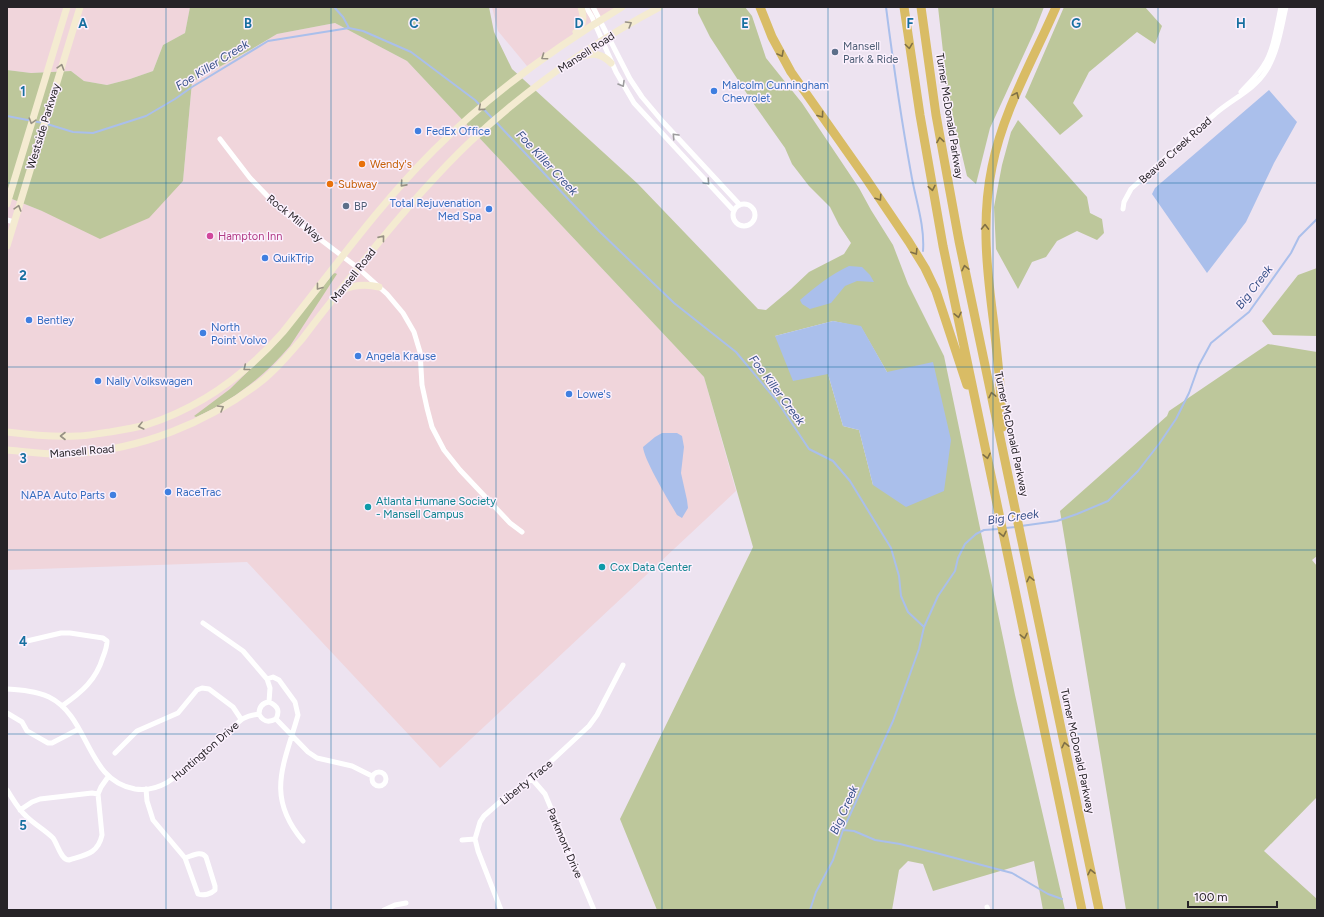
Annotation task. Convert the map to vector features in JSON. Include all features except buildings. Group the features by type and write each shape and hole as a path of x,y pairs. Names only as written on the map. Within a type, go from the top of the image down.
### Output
{"highway":[{"path":"904,7 931,181 1082,910"},
{"name":"Turner McDonald Parkway","path":"922,7 931,81 945,167 1010,485 1100,910"},
{"path":"1005,461 1000,379 986,257 985,226 987,195 994,155 1006,119 1056,7"},
{"path":"760,8 772,37 791,72 869,183 925,268 936,291 980,423"}],"main road":[{"name":"Westside Parkway","path":"7,246 10,221 38,144 80,7"},
{"path":"558,47 581,28 583,15 581,7"},
{"name":"Mansell Road","path":"7,432 45,436 78,436 144,425 178,412 234,378 269,347 398,189 458,128 504,88 558,47 622,7"},
{"name":"Mansell Road","path":"7,450 47,454 93,452 135,444 174,431 230,403 273,371 303,338 396,220 440,172 471,142 515,103 568,63 605,39 660,7"},
{"name":"Westside Parkway","path":"7,204 66,8"},
{"path":"568,63 592,54 599,54 611,63"},
{"path":"340,291 352,286 369,285 379,287"}],"street":[{"path":"586,7 598,22"},
{"path":"593,7 605,39 611,63 638,107 734,211 734,219 739,225 746,226 752,222 754,215 752,208 740,205 642,98 605,39"},
{"name":"Beaver Creek Road","path":"1123,209 1124,202 1131,189 1214,114 1236,97 1253,80 1264,65 1269,54 1281,7"},
{"name":"Beaver Creek Road","path":"1236,97 1250,89 1266,71 1273,58 1286,7"},
{"name":"Rock Mill Way","path":"220,139 250,178 279,208 358,268 379,287 403,313 414,332 420,352 422,385 427,408 432,427 444,450 460,470 505,519 522,532"},
{"path":"734,211 740,205"},
{"path":"203,623 242,651 267,679 270,688 269,702"},
{"path":"27,641 61,633 103,638 107,641 96,675 81,693 62,706"},
{"name":"Liberty Trace","path":"475,839 477,828 484,816 509,794 532,779 589,726 597,715 623,664"},
{"path":"267,679 273,677 279,680 295,702 298,715 281,770 280,794 288,820 302,841"},
{"path":"115,753 137,731 178,713 197,690 202,688 209,690 233,707 241,719"},
{"name":"Huntington Drive","path":"7,689 35,692 49,697 62,706 72,716 97,764 108,777 126,787 146,789 160,786 174,779 241,719 247,716 259,714"},
{"path":"269,702 275,704 278,709 276,719 271,722 261,718 259,714 261,705 269,702"},
{"path":"7,713 22,722 27,731 48,743 52,743 79,728"},
{"path":"276,719 308,752 317,758 352,766 372,776"},
{"path":"7,790 26,817 51,837 58,846 63,858 69,860 91,854 101,840 102,835 98,794 108,777"},
{"name":"Parkmont Drive","path":"532,779 545,794 594,910"},
{"path":"146,789 147,801 153,820 185,858 198,894 202,895 212,893 215,890 215,886 204,854 200,853 185,858"},
{"path":"20,810 32,802 40,799 92,793 98,794"},
{"path":"462,840 475,839 478,852 501,910"},
{"path":"384,910 395,905 406,903"}],"shaded area":[{"path":"7,7 190,7 185,33 163,45 153,71 107,85 84,81 71,71 31,73 7,70"},
{"path":"492,7 623,7 527,66 498,31"},
{"path":"335,23 407,61 704,377 736,491 440,768 247,562 7,570 7,197 42,211 183,181 192,82 277,34"}],"green space":[{"path":"190,7 489,7 494,32 512,69 638,184 758,309 766,310 809,272 844,254 851,243 839,225 830,207 809,186 792,164 785,148 751,100 710,37 698,13 698,7 745,7 752,16 766,58 802,103 859,188 893,245 908,284 944,356 1015,695 1065,910 1043,910 1034,861 933,891 923,864 908,861 899,870 892,910 657,910 620,819 753,547 704,377 407,61 335,23 277,34 192,82 183,181 149,218 100,239 42,211 7,197 7,70 31,73 71,71 84,81 107,85 153,71 163,45 185,33","holes":["833,321 861,327 887,372 873,485 859,430 843,426 828,374 775,336"]},
{"path":"938,7 1044,7 990,128 976,184 967,176 948,96"},
{"path":"1064,7 1145,7 1162,26 1155,44 1137,32 1089,72 1073,103 1083,116 1060,135 1025,97"},
{"path":"1018,120 1087,197 1090,213 1102,219 1104,233 1097,240 1077,231 1057,241 1046,257 1032,262 1018,289 996,249 994,207 1002,165 1011,132"},
{"path":"1317,268 1317,336 1273,335 1262,321 1298,275"},
{"path":"335,273 337,274 290,346 280,357 258,378 235,396 209,411 196,417 194,416 230,389 280,340"},
{"path":"1268,344 1317,352 1317,556 1312,560 1317,566 1317,797 1264,851 1317,899 1317,910 1126,910 1060,511 1167,416 1169,411"}],"water":[{"path":"1269,90 1297,122 1274,163 1246,222 1207,273 1152,194 1155,188"},
{"path":"849,266 862,267 870,275 874,282 857,281 845,286 831,303 810,309 802,304 800,300 811,290 829,277"},
{"path":"833,321 861,326 887,372 933,362 951,440 944,491 906,507 873,485 859,430 843,426 828,374 793,381 775,336"},
{"path":"662,433 677,433 682,436 684,447 681,473 688,508 682,518 677,515 668,500 644,453 643,447"}],"waterway":[{"path":"334,7 343,17 349,28"},
{"path":"886,7 904,132 923,231 923,251"},
{"name":"Foe Killer Creek","path":"47,124 73,132 93,133 146,116 268,41 349,28 363,31 411,52 475,100 493,119"},
{"name":"Foe Killer Creek","path":"7,116 43,123"},
{"name":"Foe Killer Creek","path":"496,122 598,230 674,303 736,352 777,401 809,449 833,461 850,481 891,548 899,576 901,596 908,612 924,627"},
{"name":"Big Creek","path":"1021,526 1057,521 1108,501 1138,471 1176,419 1189,393 1199,365 1211,343 1249,312 1291,253 1299,237 1317,219"},
{"name":"Big Creek","path":"1005,528 1016,527"},
{"name":"Big Creek","path":"810,910 816,892 833,860 843,830 893,721 919,649 924,627 938,596 955,571 958,558 965,544 976,534 984,530 999,529"},
{"path":"843,830 854,831 875,840 900,844 1012,873 1048,894 1062,899"}],"place":[{"name":"Mansell Park & Ride","path":"835,52"},
{"name":"Malcolm Cunningham Chevrolet","path":"714,91"},
{"name":"FedEx Office","path":"418,131"},
{"name":"Wendy's","path":"362,164"},
{"name":"Subway","path":"330,184"},
{"name":"BP","path":"346,206"},
{"name":"Total Rejuvenation Med Spa","path":"489,209"},
{"name":"Hampton Inn","path":"210,236"},
{"name":"QuikTrip","path":"265,258"},
{"name":"Bentley","path":"29,320"},
{"name":"North Point Volvo","path":"203,333"},
{"name":"Angela Krause","path":"358,356"},
{"name":"Nally Volkswagen","path":"98,381"},
{"name":"Lowe's","path":"569,394"},
{"name":"RaceTrac","path":"168,492"},
{"name":"NAPA Auto Parts","path":"113,495"},
{"name":"Atlanta Humane Society - Mansell Campus","path":"368,507"},
{"name":"Cox Data Center","path":"602,567"}]}
